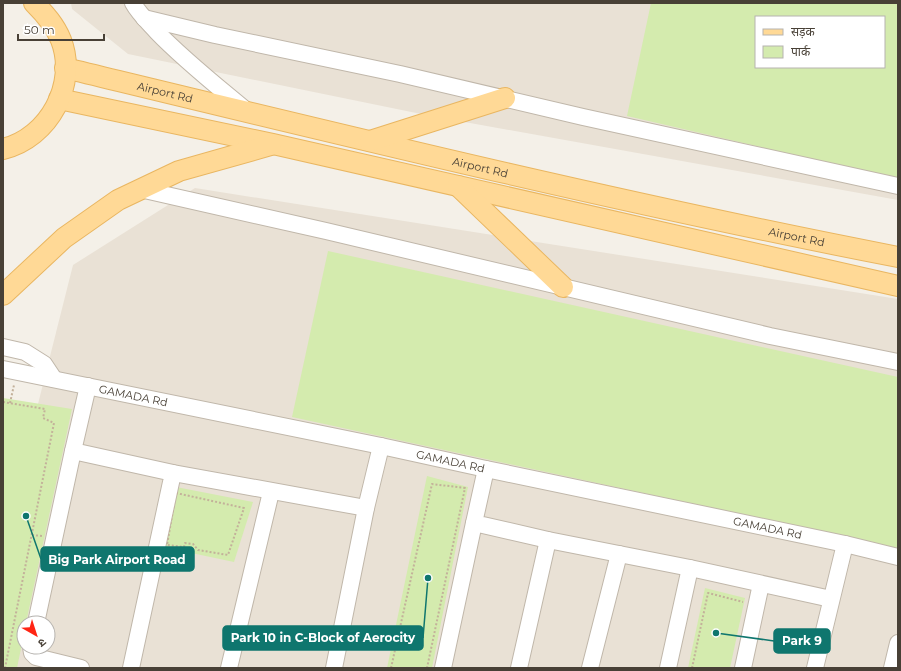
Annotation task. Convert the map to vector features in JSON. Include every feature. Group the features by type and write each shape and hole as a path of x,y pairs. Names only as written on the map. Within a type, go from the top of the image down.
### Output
{"main road":[{"path":"4,150 25,140 42,126 55,109 63,89 65,68 61,41 50,19 34,3"},
{"name":"Airport Rd","path":"65,68 370,141 652,206 807,240 898,257"},
{"path":"370,141 504,98"},
{"path":"59,99 273,144 898,286"},
{"path":"3,296 64,238 118,200 179,170 273,144"},
{"path":"458,186 563,287"}],"street":[{"path":"138,8 215,35 400,74 583,117 898,186"},
{"path":"138,8 188,62 249,112"},
{"path":"140,189 326,231 770,336 898,362"},
{"path":"3,347 25,352 44,364 54,379"},
{"name":"GAMADA Rd","path":"10,370 382,446 846,544 898,557"},
{"path":"38,615 88,386"},
{"path":"334,668 366,508 382,446"},
{"path":"73,451 173,473 271,492 366,508"},
{"path":"442,668 486,469"},
{"path":"130,668 173,473"},
{"path":"229,668 271,492"},
{"path":"474,523 548,540 690,568 831,599"},
{"path":"519,668 548,540"},
{"path":"815,668 831,599 846,544"},
{"path":"590,668 619,554"},
{"path":"668,668 690,568"},
{"path":"744,668 760,584"},
{"path":"892,668 898,643"},
{"path":"34,655 36,657 81,668"}],"path":[{"path":"10,370 10,403"},
{"path":"3,402 45,409 43,418 54,423 5,668"},
{"path":"392,668 432,484 465,488 427,668"},
{"path":"176,493 244,508 228,555 198,550 193,544 185,543 184,547 167,545 176,493"},
{"path":"692,668 708,593 743,602"}],"shaded area":[{"path":"71,3 898,3 898,200 426,115 128,54 72,9"},
{"path":"195,188 898,299 898,668 3,668 3,543 73,265"}],"green space":[{"path":"651,3 898,3 898,179 627,116"},
{"path":"328,251 898,377 898,548 292,417"},
{"path":"3,398 72,409 28,615 16,615 16,655 20,655 17,668 3,668"},
{"path":"427,476 468,487 432,668 387,668"},
{"path":"176,487 253,502 234,562 163,547"},
{"path":"705,588 745,598 730,668 688,668"}],"place":[{"name":"Big Park Airport Road","path":"26,516"},
{"name":"Park 10 in C-Block of Aerocity","path":"428,578"},
{"name":"Park 9","path":"716,633"}]}
